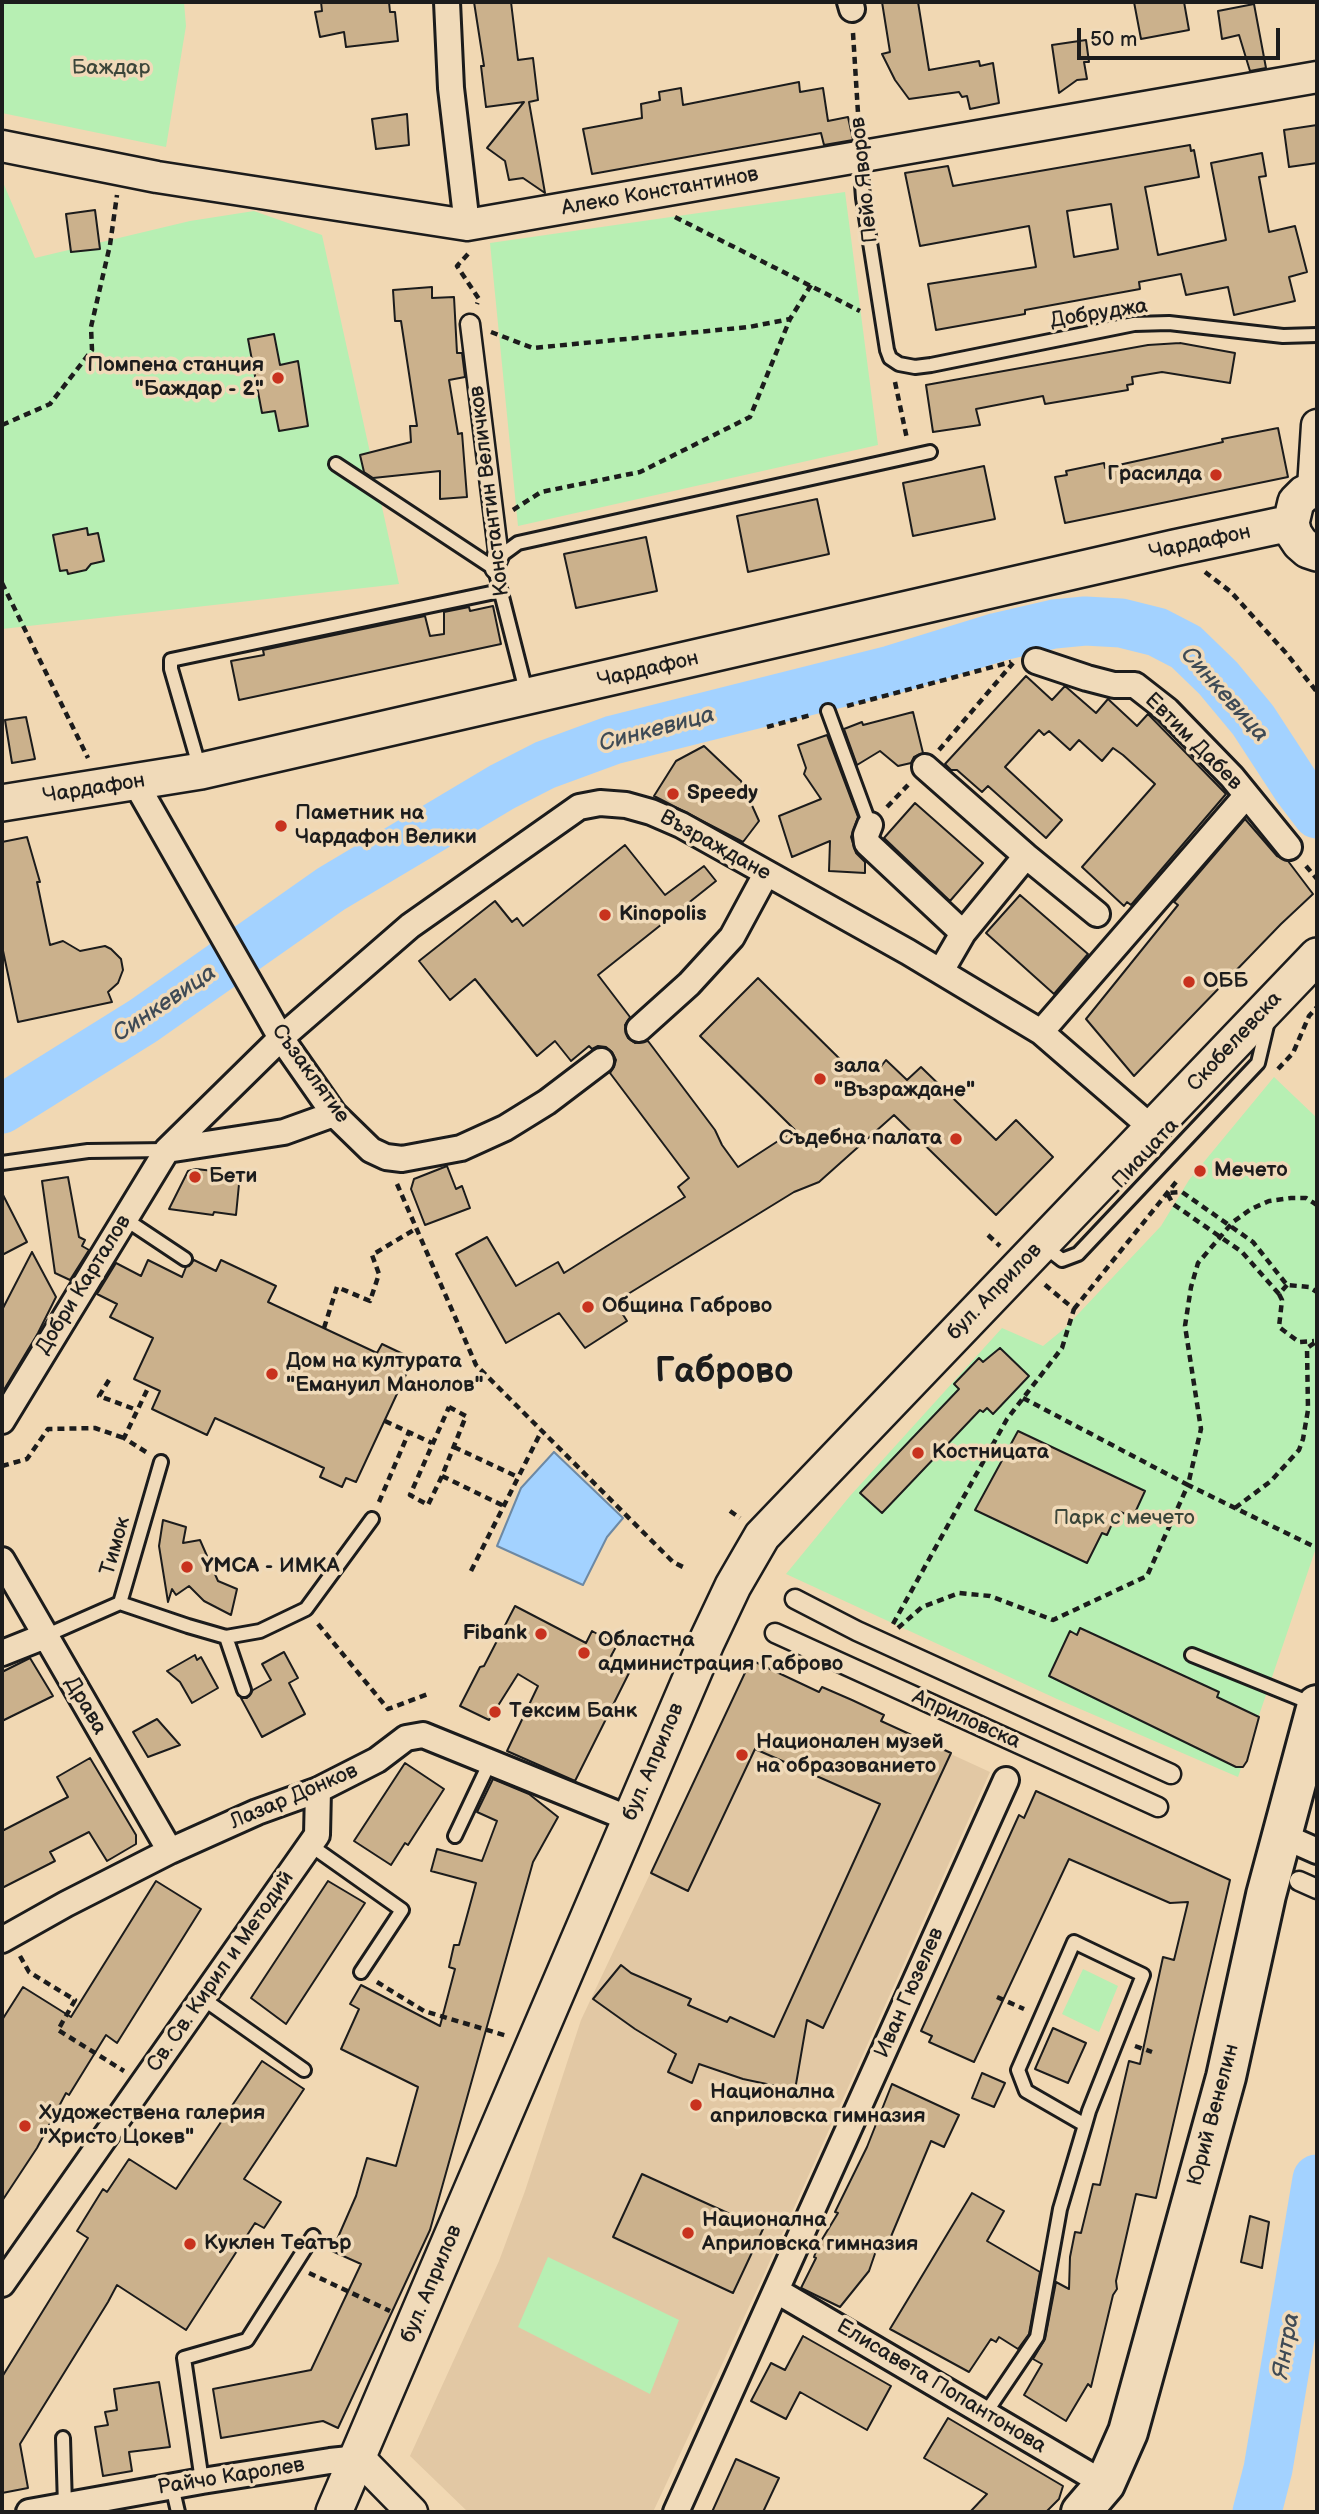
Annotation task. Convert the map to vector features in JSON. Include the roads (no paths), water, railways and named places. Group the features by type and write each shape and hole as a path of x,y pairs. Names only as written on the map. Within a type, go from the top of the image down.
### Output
{"main road":[{"path":"1315,488 1296,502 1291,523 1300,542 1308,550 1317,553"},
{"name":"Чардафон","path":"2,803 201,771 1291,523"},
{"name":"Скобелевска","path":"1153,1129 1317,956"},
{"name":"бул. Априлов","path":"334,2512 716,1620 762,1536 1153,1129"},
{"name":"Юрий Венелин","path":"1081,2512 1105,2484 1124,2446 1226,2077 1266,1895 1317,1705"}],"street":[{"path":"447,2 451,88 467,225"},
{"name":"Алеко Константинов","path":"2,146 121,169 467,225 1317,77"},
{"name":"Константин Величков","path":"470,324 498,550 495,569"},
{"path":"1315,488 1317,425"},
{"name":"Евтим Дабев","path":"1025,661 1114,685 1135,685 1167,710 1232,777 1289,847"},
{"path":"925,767 1097,914"},
{"name":"Съзаклятие","path":"119,785 209,913 281,1038 334,1114 371,1150 386,1157 402,1159 461,1147 505,1128 547,1102 601,1061"},
{"path":"1041,1032 1246,796"},
{"name":"Възраждане","path":"167,1150 281,1038 410,926 579,807 600,803 626,805 681,825 941,971 1041,1032 1153,1129"},
{"path":"870,825 866,835 867,843 963,933"},
{"path":"941,971 963,933 1026,856"},
{"path":"639,1029 689,984 732,937 766,874"},
{"path":"167,1150 284,1132 334,1114"},
{"name":"Добри Карталов","path":"2,1421 167,1150"},
{"name":"Драва","path":"2,1560 170,1851"},
{"name":"Априловска","path":"795,1599 882,1643 1171,1774"},
{"name":"Априловска","path":"775,1633 1158,1807"},
{"path":"2,1653 45,1636"},
{"name":"Лазар Донков","path":"6,1938 170,1851 257,1812 318,1790 377,1760 405,1738 423,1735 629,1819"},
{"name":"Иван Гюзелев","path":"676,2512 1006,1780"},
{"name":"Св. Св. Кирил и Методий","path":"2,2284 317,1835 318,1790"},
{"path":"1283,1836 1317,1851"},
{"name":"Елисавета Попантонова","path":"777,2291 1105,2484"},
{"path":"359,2458 412,2512"},
{"name":"Райчо Каролев","path":"29,2512 330,2460 359,2458"}],"lane":[{"name":"Пейо Яворов","path":"860,158 863,198 890,358"},
{"name":"Добруджа","path":"890,358 899,364 931,365 1134,324 1169,323 1283,336 1317,335"},
{"path":"336,464 495,569 503,554 518,543 930,452"},
{"name":"Константин Величков","path":"495,569 528,698"},
{"path":"201,771 171,669 171,660 500,592"},
{"path":"828,711 870,825"},
{"name":"Пиацата","path":"1031,1254 1062,1260 1078,1254 1161,1168 1258,1063 1272,1003"},
{"path":"2,1163 88,1151 167,1150"},
{"path":"125,1219 185,1259"},
{"name":"Тимок","path":"45,1636 120,1603 161,1461"},
{"path":"120,1603 226,1637 260,1631 306,1609 372,1519"},
{"path":"226,1637 244,1690"},
{"path":"1192,1655 1317,1705"},
{"path":"455,1836 491,1762"},
{"path":"310,1845 402,1910 361,1972"},
{"path":"985,2414 1037,2337 1060,2209 1085,2125 1143,1975 1074,1942 1018,2070 1026,2091 1085,2125"},
{"path":"202,1998 304,2070"},
{"path":"202,2481 184,2358 247,2340 313,2236"},
{"path":"63,2438 65,2506"},
{"path":"172,2486 178,2512"}],"water":[{"path":"554,1452 623,1518 607,1537 583,1585 497,1546 521,1488"}],"waterway":[{"name":"Синкевица","path":"2,1109 143,1021 331,889 502,787 545,765 613,740 891,670 998,637 1054,624 1085,621 1121,623 1157,632 1186,647 1218,678 1253,720 1317,814"},
{"name":"Янтра","path":"1257,2512 1268,2469 1317,2179"}],"place":[{"name":"Помпена станция \"Баждар - 2\"","path":"278,378"},
{"name":"Грасилда","path":"1216,475"},
{"name":"Speedy","path":"673,794"},
{"name":"Паметник на Чардафон Велики","path":"281,826"},
{"name":"Kinopolis","path":"605,915"},
{"name":"ОББ","path":"1189,982"},
{"name":"зала \"Възраждане\"","path":"820,1079"},
{"name":"Съдебна палата","path":"956,1139"},
{"name":"Мечето","path":"1200,1171"},
{"name":"Бети","path":"195,1177"},
{"name":"Община Габрово","path":"588,1307"},
{"name":"Дом на културата \"Емануил Манолов\"","path":"272,1374"},
{"name":"Костницата","path":"918,1453"},
{"name":"YMCA - ИМКА","path":"187,1567"},
{"name":"Fibank","path":"541,1634"},
{"name":"Областна администрация Габрово","path":"584,1653"},
{"name":"Тексим Банк","path":"495,1712"},
{"name":"Национален музей на образованието","path":"742,1755"},
{"name":"Национална априловска гимназия","path":"696,2105"},
{"name":"Художествена галерия \"Христо Цокев\"","path":"25,2126"},
{"name":"Национална Априловска гимназия","path":"688,2233"},
{"name":"Куклен Театър","path":"190,2244"}],"district":[{"name":"Габрово","path":"724,1373"}],"park label":[{"name":"Баждар","path":"111,69"},
{"name":"Парк с мечето","path":"1124,1519"}]}
